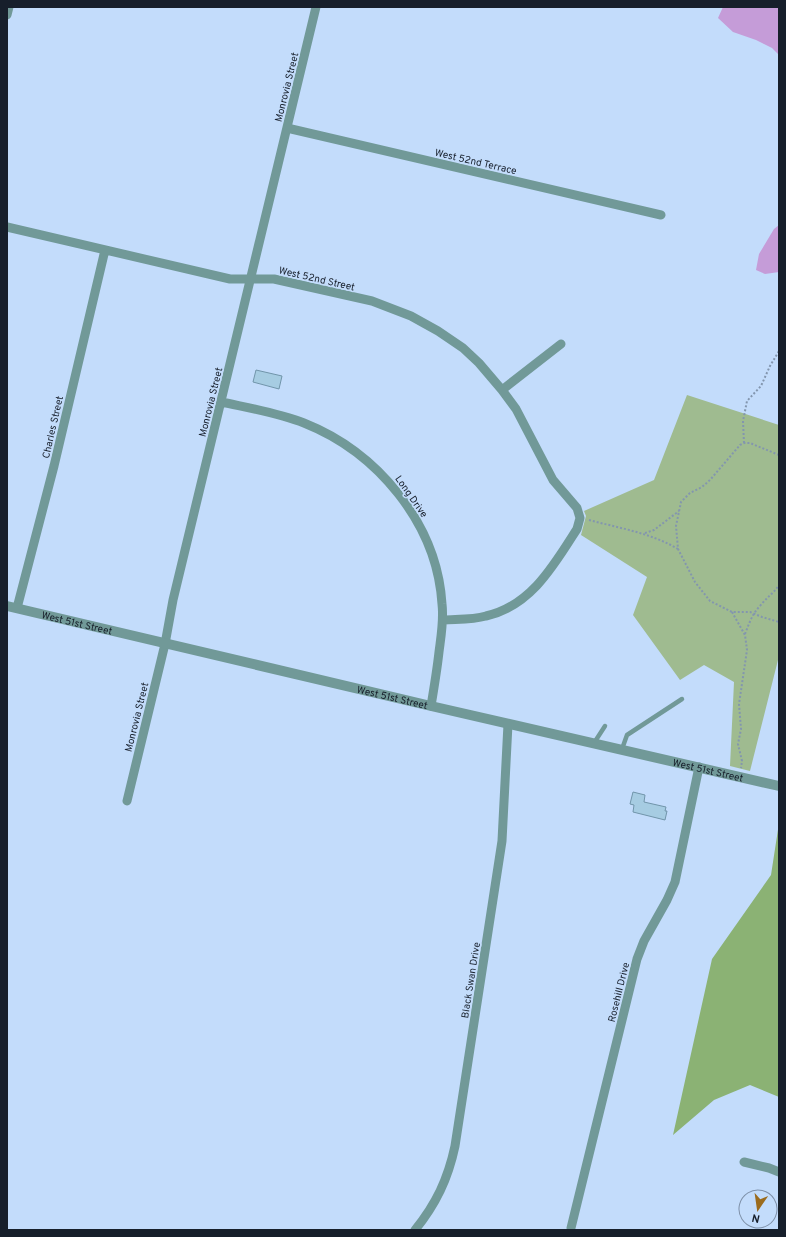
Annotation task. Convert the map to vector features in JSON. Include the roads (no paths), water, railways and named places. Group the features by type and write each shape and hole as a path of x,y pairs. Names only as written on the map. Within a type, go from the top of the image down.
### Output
{"street":[{"path":"7,15 9,7"},
{"name":"Monrovia Street","path":"127,801 165,644 173,600 222,402 250,279 316,7"},
{"name":"West 52nd Terrace","path":"287,128 661,215"},
{"name":"West 52nd Street","path":"7,227 230,279 274,279 372,301 411,316 438,331 463,348 479,363 516,409 553,480 577,508 580,518 577,529 539,584 511,608 486,617 443,620"},
{"name":"Charles Street","path":"18,608 54,466 105,250"},
{"path":"502,390 561,344"},
{"name":"Long Drive","path":"222,402 286,417 329,434 366,460 387,479 404,501 415,519 430,550 438,576 442,602 443,620 435,687 431,706"},
{"name":"West 51st Street","path":"7,606 779,786"},
{"name":"Black Swan Drive","path":"415,1230 430,1210 442,1188 452,1163 502,841 508,724"},
{"name":"Rosehill Drive","path":"571,1228 637,959 644,940 667,900 675,882 699,767"},
{"path":"744,1162 779,1172"}],"lane":[{"path":"622,749 627,735 682,699"},
{"path":"594,743 605,726"}]}
